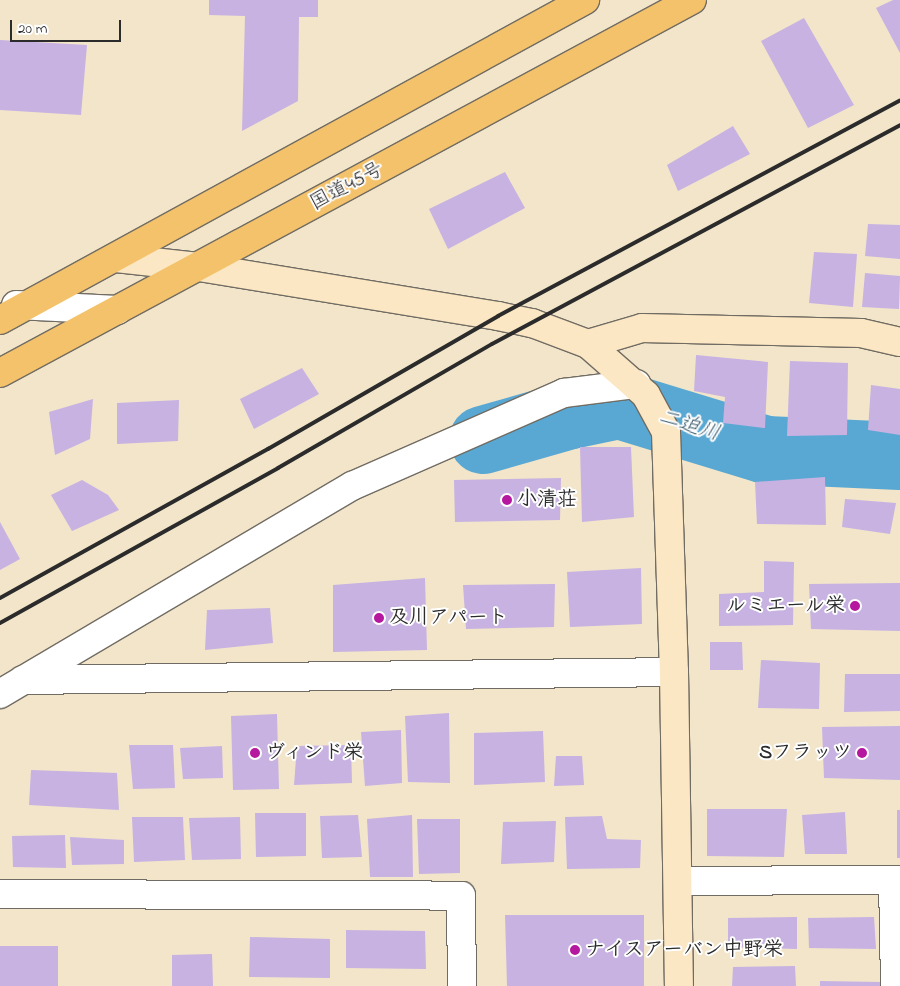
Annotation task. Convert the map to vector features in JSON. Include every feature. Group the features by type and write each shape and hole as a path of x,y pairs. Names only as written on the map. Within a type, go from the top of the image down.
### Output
{"highway":[{"path":"0,320 584,0"},
{"name":"国道45号","path":"0,373 692,0"}],"street":[{"path":"116,258 199,267 532,323 588,344 641,389 666,432 679,881 679,986"},
{"path":"0,305 118,310"},
{"path":"588,344 642,328 861,333 900,342"},
{"path":"0,694 352,486 564,393 641,389"},
{"path":"23,680 674,672"},
{"path":"679,881 897,880 894,986"},
{"path":"0,894 461,896 462,986"}],"building":[{"path":"209,0 318,0 318,17 299,17 298,101 242,131 245,16 209,15"},
{"path":"893,0 900,0 900,53 876,8"},
{"path":"804,18 854,105 808,128 761,41"},
{"path":"0,40 87,45 81,115 0,110"},
{"path":"733,126 750,154 678,191 667,165"},
{"path":"505,172 525,208 448,249 429,209"},
{"path":"868,224 900,225 900,259 865,256"},
{"path":"814,252 857,254 853,307 809,303"},
{"path":"865,273 900,276 899,309 862,307"},
{"path":"696,355 768,362 765,428 723,423 725,397 694,391"},
{"path":"790,361 848,363 847,435 787,436"},
{"path":"302,368 319,394 254,429 240,399"},
{"path":"871,385 900,389 900,435 868,430"},
{"path":"93,399 90,439 55,455 49,412"},
{"path":"179,400 178,441 117,444 117,403"},
{"path":"580,447 631,447 634,517 582,522"},
{"path":"825,477 826,525 757,524 755,482"},
{"name":"小清荘","path":"561,478 560,520 455,522 454,480"},
{"path":"82,480 108,495 119,510 72,531 51,495"},
{"path":"845,499 896,503 890,534 842,527"},
{"path":"0,522 20,559 0,570"},
{"path":"764,561 794,562 793,625 719,626 719,594 764,592"},
{"path":"641,568 642,624 570,627 567,572"},
{"name":"及川アパート","path":"425,578 427,650 333,652 333,585"},
{"name":"ルミエール栄","path":"900,583 900,631 811,629 809,584"},
{"path":"555,584 554,627 466,629 463,585"},
{"path":"270,608 273,643 205,650 207,610"},
{"path":"710,642 742,642 743,670 710,670"},
{"path":"761,660 820,663 819,709 758,708"},
{"path":"845,674 900,674 900,711 844,712"},
{"path":"449,713 450,783 408,782 405,716"},
{"name":"ヴィンド栄","path":"277,714 279,789 233,790 231,716"},
{"name":"Sフラッツ","path":"900,726 900,780 824,778 822,727"},
{"path":"401,730 402,783 365,786 361,732"},
{"path":"543,731 545,782 474,785 474,733"},
{"path":"129,745 173,745 175,788 133,789"},
{"path":"351,745 352,783 294,785 297,746"},
{"path":"222,746 223,778 183,779 180,748"},
{"path":"556,756 582,756 584,785 554,786"},
{"path":"31,770 117,773 119,810 29,805"},
{"path":"707,809 787,809 784,857 707,856"},
{"path":"897,810 900,810 900,858 897,858"},
{"path":"845,812 847,854 805,854 802,815"},
{"path":"255,813 306,813 306,856 256,857"},
{"path":"358,815 362,857 322,858 320,816"},
{"path":"412,815 413,877 370,877 367,819"},
{"path":"602,816 607,839 641,840 640,868 567,869 565,817"},
{"path":"132,817 183,817 185,860 134,862"},
{"path":"240,817 241,859 192,860 189,818"},
{"path":"417,819 460,819 460,873 419,874"},
{"path":"556,821 554,862 501,864 503,822"},
{"path":"65,835 66,868 13,867 12,836"},
{"path":"70,837 124,840 124,864 72,865"},
{"name":"ナイスアーバン中野栄","path":"505,915 644,915 644,986 507,986"},
{"path":"797,917 797,949 728,947 728,918"},
{"path":"874,917 876,949 809,948 808,918"},
{"path":"346,930 425,931 426,969 346,968"},
{"path":"250,937 330,939 330,978 249,977"},
{"path":"0,946 58,946 58,986 0,986"},
{"path":"212,954 213,986 172,986 172,955"},
{"path":"795,966 796,986 732,986 733,967"},
{"path":"820,981 880,982 880,986 820,986"}],"waterway":[{"name":"二迫川","path":"483,440 571,415 619,405 766,450 900,456"}],"railway":[{"path":"0,598 268,449 498,316 900,100"},
{"path":"0,623 278,468 492,344 900,125"}],"place":[{"name":"小清荘","path":"507,500"},
{"name":"ルミエール栄","path":"855,606"},
{"name":"及川アパート","path":"379,618"},
{"name":"ヴィンド栄","path":"255,753"},
{"name":"Sフラッツ","path":"862,753"},
{"name":"ナイスアーバン中野栄","path":"575,950"}]}
